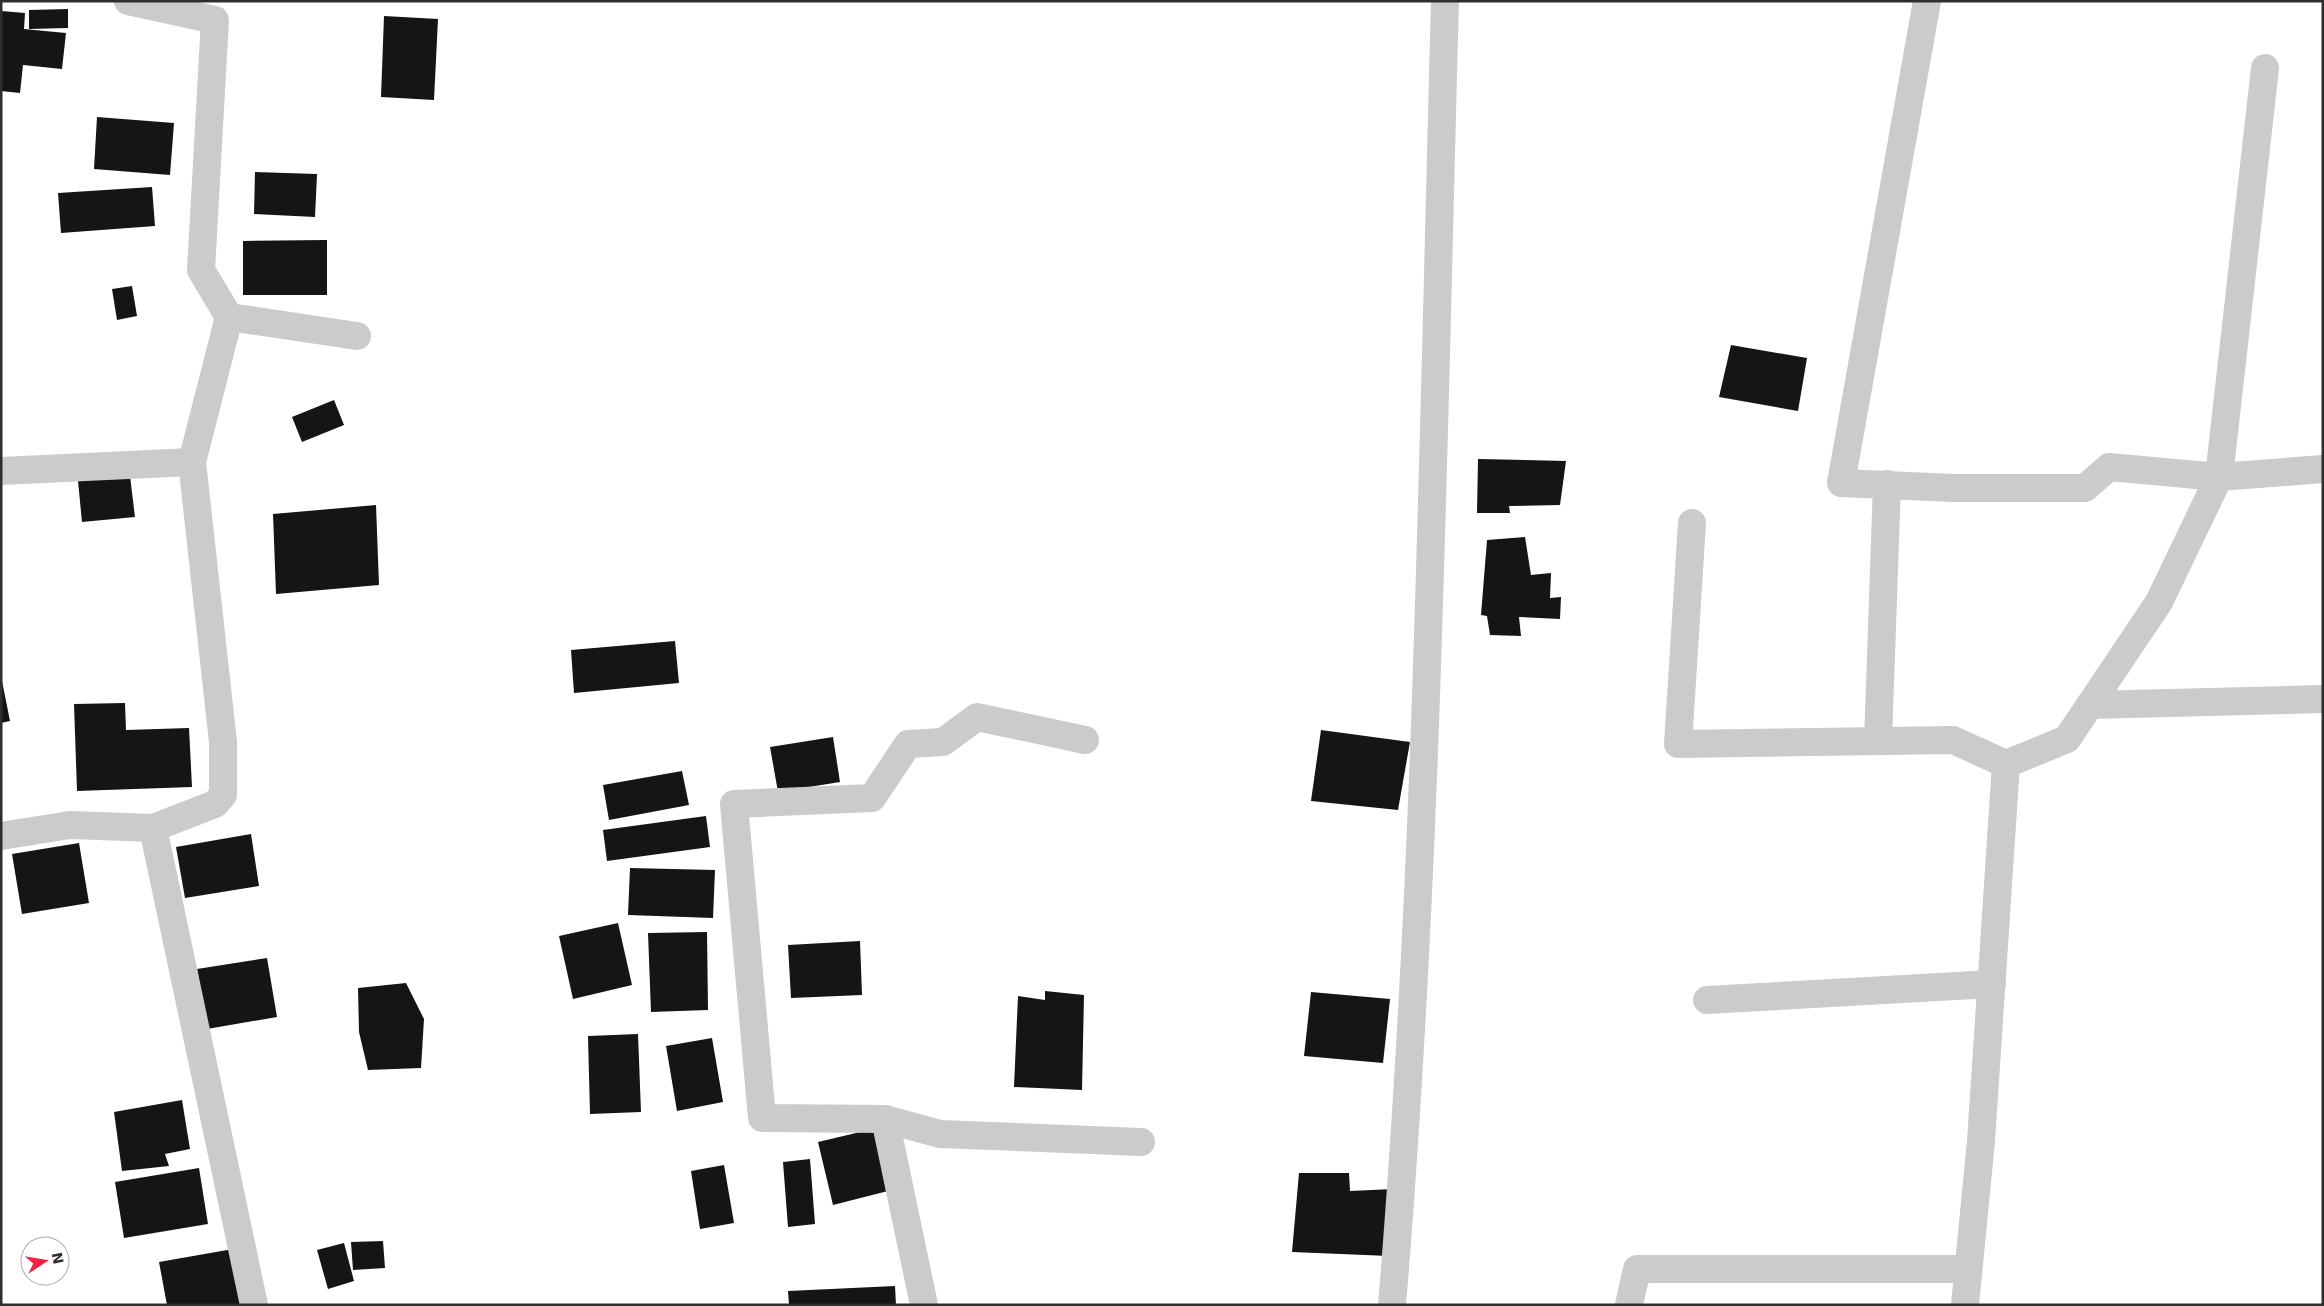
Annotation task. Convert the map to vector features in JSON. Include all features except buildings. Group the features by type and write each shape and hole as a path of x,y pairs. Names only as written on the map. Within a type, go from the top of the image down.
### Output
{"street":[{"path":"1,836 70,825 153,828 215,804 223,795 223,742 192,462 229,317 201,270 220,10 128,1"},
{"path":"1392,1305 1406,1143 1426,705 1445,1"},
{"path":"1927,1 1841,483 1953,488 2085,488 2108,467 2219,477 2323,469"},
{"path":"1692,523 1678,744 1953,740 2006,764 2066,739 2159,602 2219,477 2265,68"},
{"path":"229,317 357,336"},
{"path":"1,471 192,462"},
{"path":"1878,741 1887,484"},
{"path":"2090,705 2323,699"},
{"path":"1085,740 977,717 943,742 908,744 872,798 734,804 762,1118 885,1119 940,1134 1141,1142"},
{"path":"1965,1305 1981,1140 2006,764"},
{"path":"153,828 254,1305"},
{"path":"1707,1000 1992,984"},
{"path":"885,1119 924,1305"},
{"path":"1629,1305 1637,1269 1968,1269"}]}
